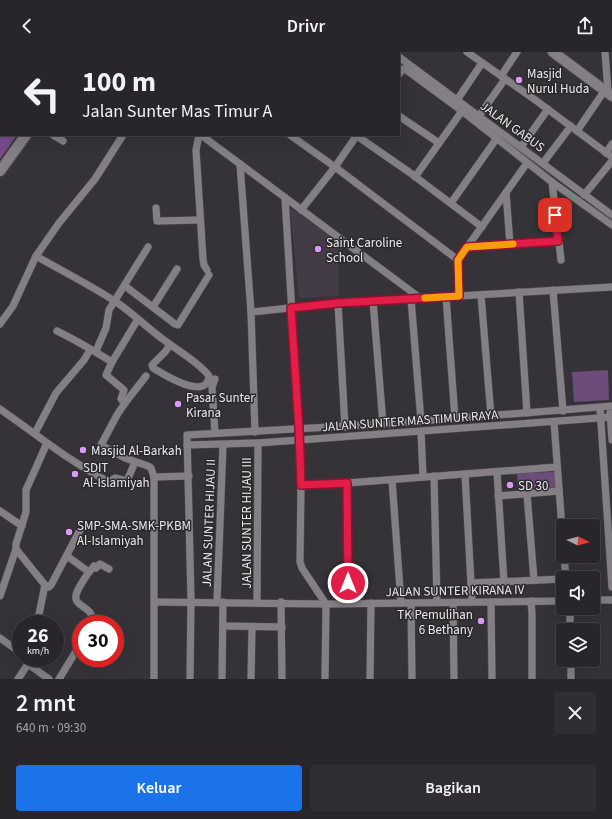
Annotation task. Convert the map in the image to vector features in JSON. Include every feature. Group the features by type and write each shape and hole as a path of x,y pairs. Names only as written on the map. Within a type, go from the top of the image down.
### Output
{"street":[{"path":"467,52 574,128 609,155 612,144"},
{"path":"479,116 517,52"},
{"path":"553,52 608,93"},
{"path":"544,163 574,128 608,93 605,52"},
{"name":"JALAN GABUS","path":"400,58 544,163 612,215"},
{"path":"457,100 482,62"},
{"path":"400,73 405,68 552,182 612,225"},
{"path":"521,147 548,110"},
{"path":"415,177 462,111"},
{"path":"400,117 439,143"},
{"path":"0,171 25,136"},
{"path":"55,136 63,141"},
{"path":"0,324 13,306 36,256 59,223 95,179 122,136"},
{"path":"125,286 178,325 208,272 203,259 200,220 196,150 200,136"},
{"path":"201,136 420,298"},
{"path":"293,136 458,260"},
{"path":"301,210 335,167 356,136"},
{"path":"358,136 482,227"},
{"path":"451,203 497,138"},
{"path":"584,195 612,161"},
{"path":"459,296 458,260 528,163"},
{"path":"240,164 251,312 255,432"},
{"path":"552,182 561,260"},
{"path":"506,193 510,244"},
{"path":"285,198 300,440 300,562 302,568 326,607 325,679"},
{"path":"156,208 156,220 200,220"},
{"path":"467,247 558,241"},
{"path":"35,433 56,393 93,351 106,328 109,310 116,302 148,247"},
{"path":"36,256 116,302 138,318 154,334 206,371 212,380 215,433"},
{"path":"153,307 177,269"},
{"path":"251,312 338,303 612,286"},
{"path":"553,290 563,410"},
{"path":"519,292 528,413"},
{"path":"481,295 491,416"},
{"path":"446,297 455,418"},
{"path":"411,299 421,421"},
{"path":"373,301 383,424"},
{"path":"338,303 345,427"},
{"path":"125,403 120,399 124,390 106,376 112,362 138,318"},
{"path":"57,331 112,362"},
{"path":"170,345 152,365 153,368 188,386 204,385 212,380"},
{"path":"146,376 117,415 101,445 135,462 148,466 151,468 154,477 154,679"},
{"path":"610,407 612,440"},
{"name":"JALAN SUNTER MAS TIMUR RAYA","path":"610,407 345,427 187,435 187,445 258,443 611,417"},
{"path":"600,408 612,587"},
{"path":"0,409 47,443 109,482 115,478 127,482 135,462"},
{"path":"554,422 561,519"},
{"path":"421,432 423,476"},
{"path":"0,594 16,549 26,512 27,486 47,443"},
{"name":"JALAN SUNTER HIJAU III","path":"257,602 258,443"},
{"path":"187,445 189,476 191,602 190,679"},
{"name":"JALAN SUNTER HIJAU II","path":"222,679 223,626 220,602 223,445"},
{"path":"301,485 392,480 423,476 557,467"},
{"path":"497,472 504,582"},
{"path":"465,474 472,602"},
{"path":"154,477 189,476"},
{"path":"434,476 438,602"},
{"path":"392,480 401,603"},
{"path":"347,483 348,604"},
{"path":"498,496 559,491"},
{"path":"527,494 534,580"},
{"path":"0,511 22,526"},
{"path":"16,549 45,585 50,587 80,530"},
{"path":"67,556 89,572"},
{"path":"92,615 76,600 76,593 94,566 96,568 100,564 109,570"},
{"path":"471,583 556,579"},
{"path":"39,615 45,585"},
{"path":"600,600 612,600"},
{"path":"531,601 532,679"},
{"name":"JALAN SUNTER KIRANA IV","path":"155,602 281,602 326,607 370,603 556,601"},
{"path":"281,602 282,679"},
{"path":"453,602 454,679"},
{"path":"491,602 492,679"},
{"path":"370,603 370,679"},
{"path":"410,603 412,679"},
{"path":"223,626 282,627"},
{"path":"251,679 252,627"},
{"path":"0,638 12,647"},
{"path":"60,679 72,659"},
{"path":"18,679 24,667"},
{"path":"36,667 49,679"},
{"path":"570,667 571,679"}],"shaded area":[{"path":"1,136 16,136 0,159 0,138"},
{"name":"Saint Caroline School","path":"290,208 344,245 338,254 339,296 299,298"},
{"path":"608,370 609,400 574,402 572,372"},
{"path":"557,472 557,488 518,489 517,473"}],"slow traffic":[{"path":"425,298 459,296 458,260 467,247 513,244"}],"place":[{"name":"Masjid Nurul Huda","path":"519,80"},
{"name":"Saint Caroline School","path":"318,249"},
{"name":"Pasar Sunter Kirana","path":"178,404"},
{"name":"Masjid Al-Barkah","path":"83,450"},
{"name":"SDIT Al-Islamiyah","path":"75,474"},
{"name":"SD 30","path":"510,485"},
{"name":"SMP-SMA-SMK-PKBM Al-Islamiyah","path":"69,532"},
{"name":"TK Pemulihan 6 Bethany","path":"481,621"}],"route":[{"path":"348,583 347,483 301,485 291,308 338,303 459,296 458,260 467,247 558,241 555,215"}]}
